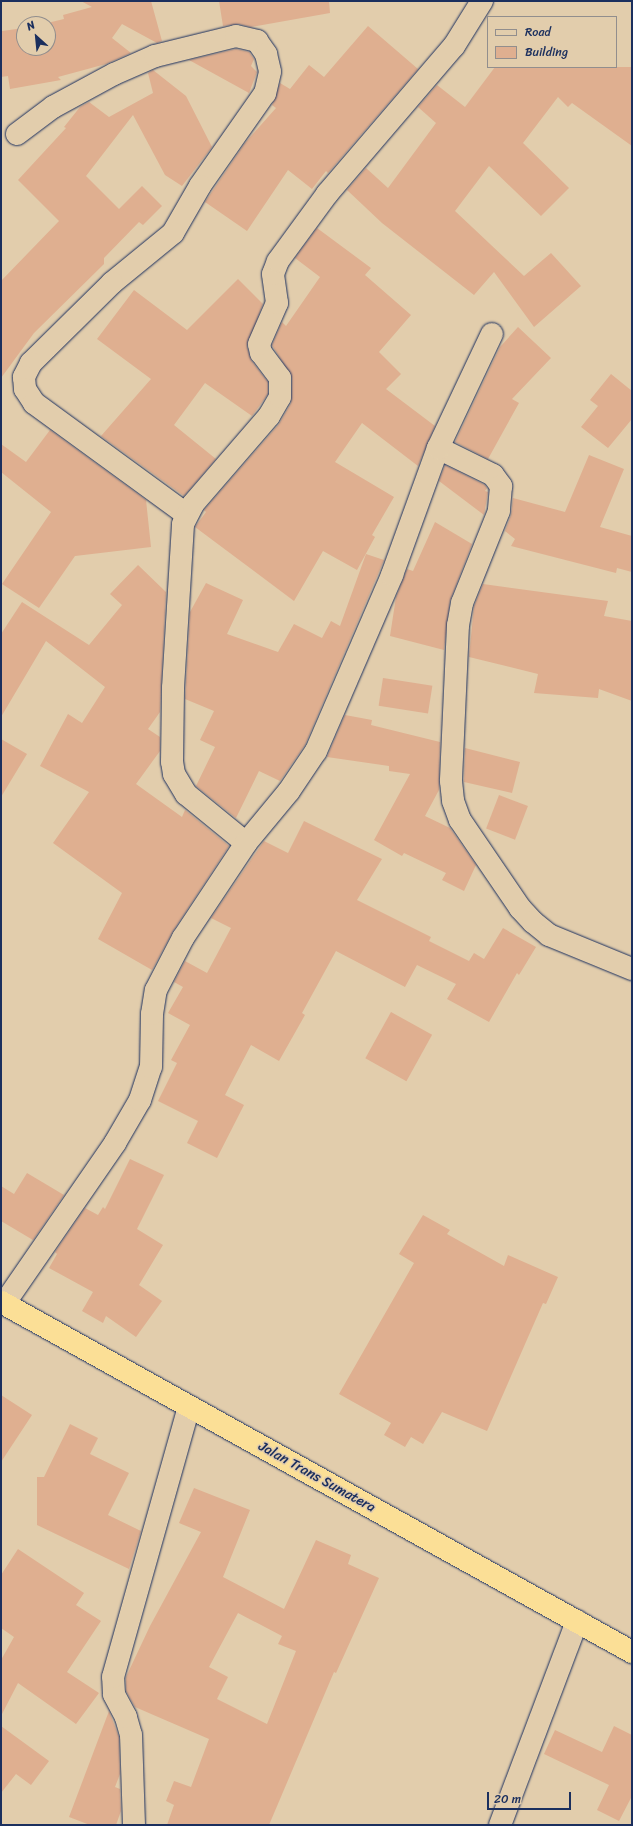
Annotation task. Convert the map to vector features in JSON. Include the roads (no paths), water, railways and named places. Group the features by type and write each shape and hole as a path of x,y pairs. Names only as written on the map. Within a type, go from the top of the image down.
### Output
{"highway":[{"name":"Jalan Trans Sumatera","path":"3,1303 632,1652"}],"street":[{"path":"246,843 186,794 177,780 172,762 182,534 186,514 269,416 280,397 280,378 261,353 259,344 277,303 273,274 278,261 327,194 454,46 482,1"},
{"path":"17,134 53,107 114,74 155,56 236,36 257,41 266,54 270,72 265,93 200,186 173,233 112,282 31,363 24,377 25,389 34,403 186,514"},
{"path":"3,1303 115,1143 140,1100 151,1067 152,1014 156,990 183,938 246,843 289,791 316,750 389,582 438,448 492,334"},
{"path":"438,448 493,475 501,486 500,511 462,603 458,625 451,781 453,801 460,820 520,908 533,922 549,935 632,969"},
{"path":"134,1825 131,1735 126,1717 114,1694 113,1677 189,1406"},
{"path":"500,1825 577,1621"}]}
